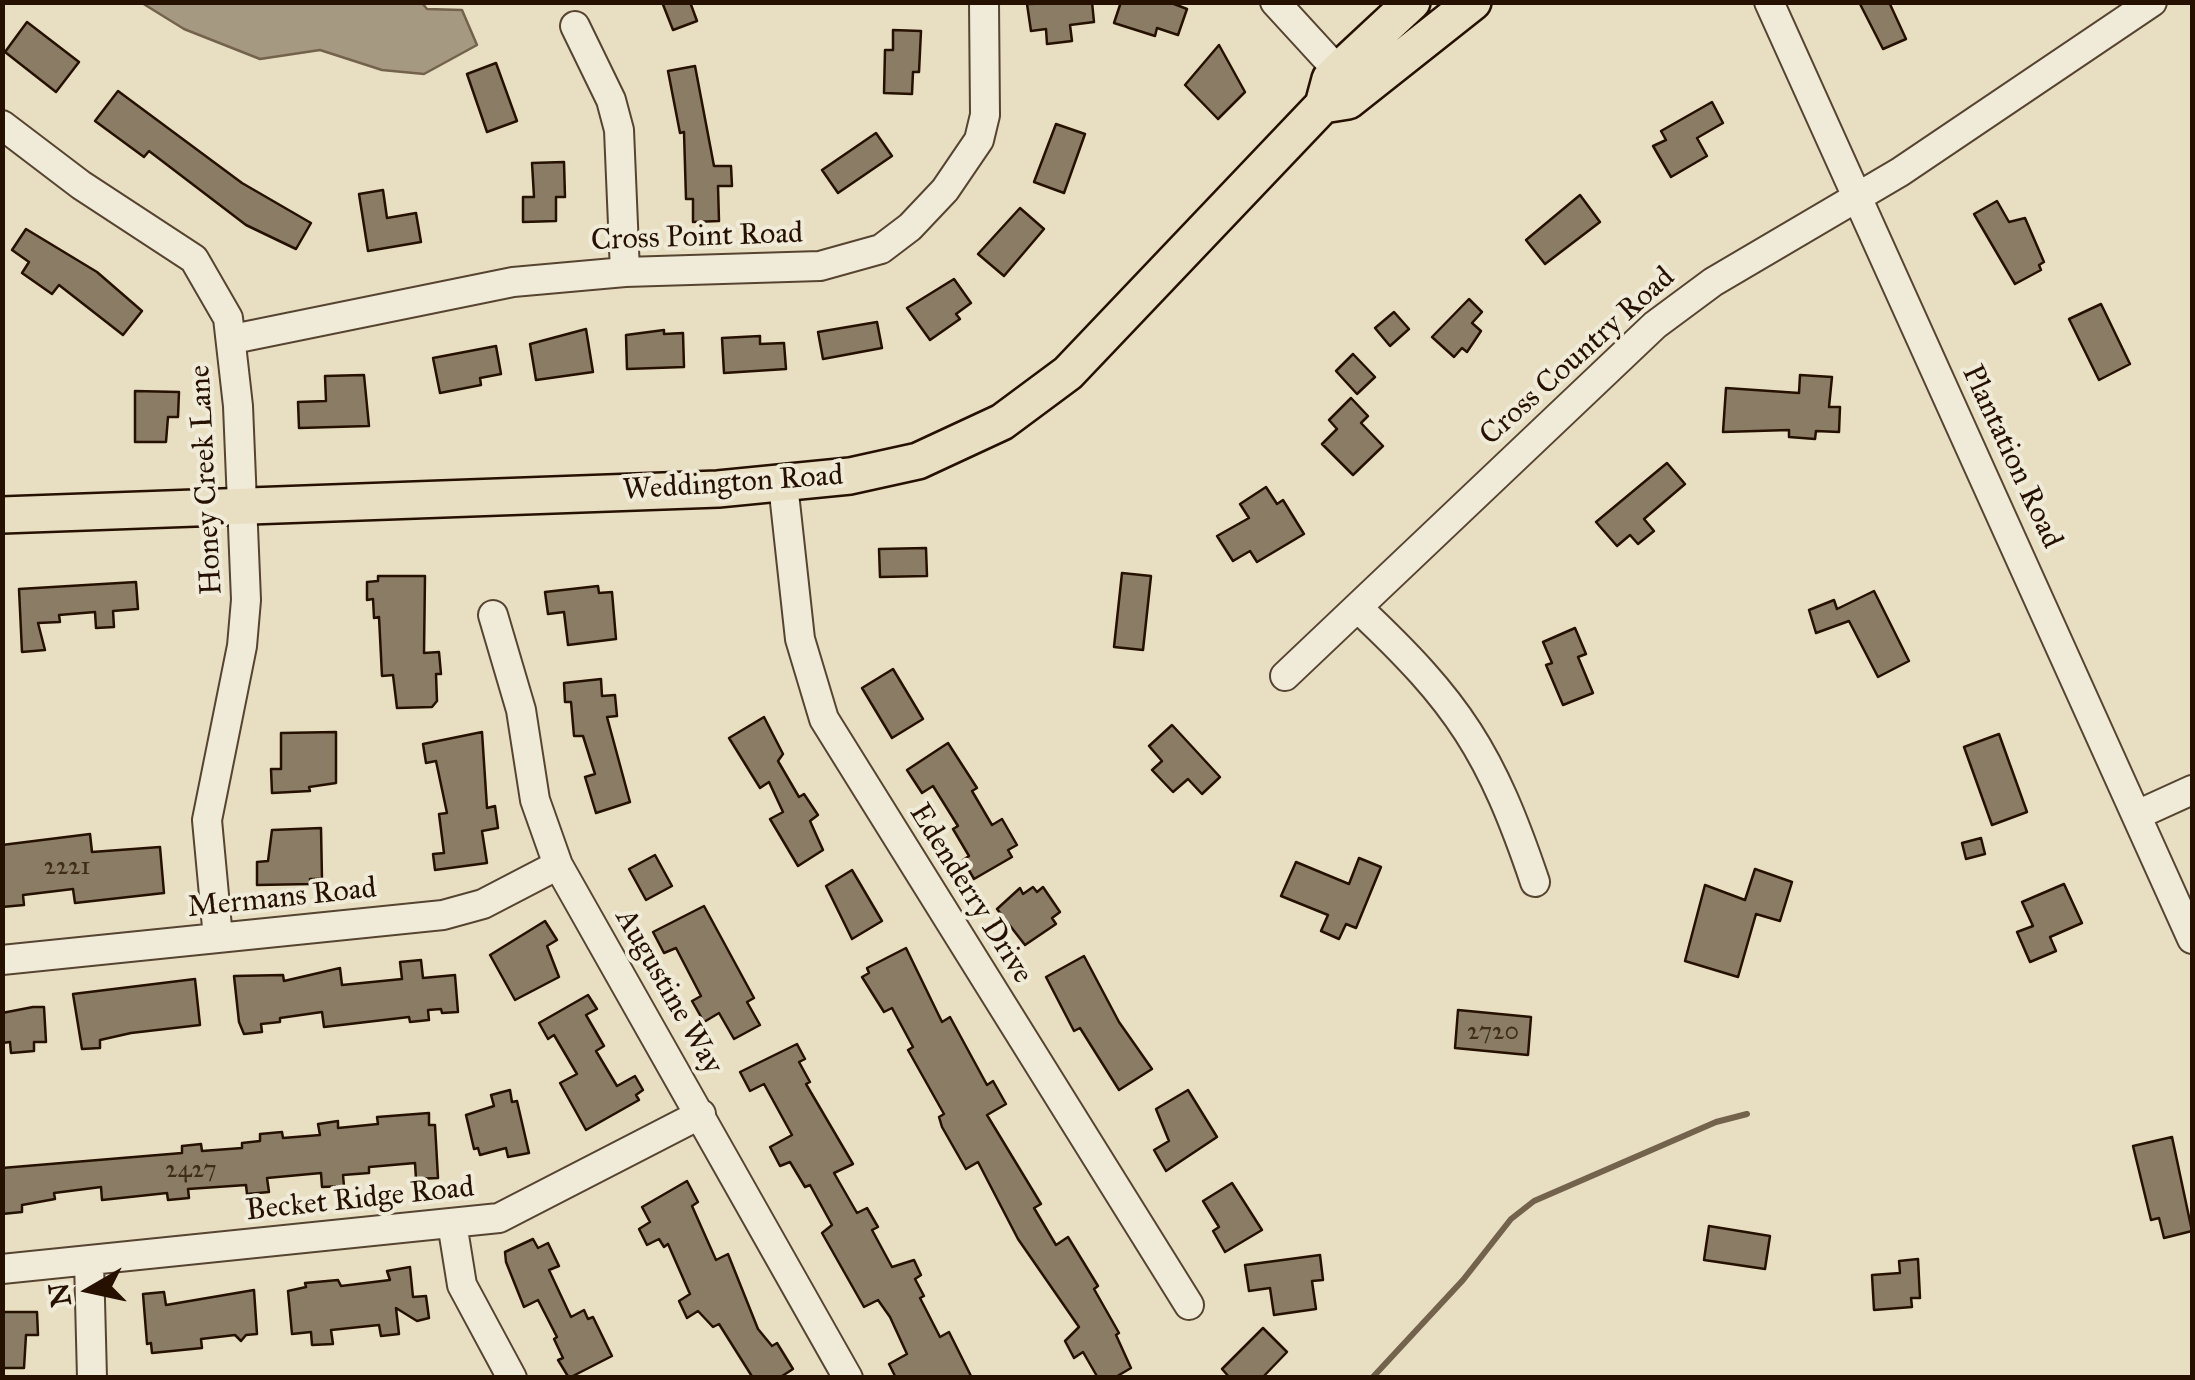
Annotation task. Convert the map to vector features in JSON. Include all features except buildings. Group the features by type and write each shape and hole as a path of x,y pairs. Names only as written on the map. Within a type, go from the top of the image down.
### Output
{"main road":[{"name":"Weddington Road","path":"2,515 784,484 918,461 1002,422 1035,400 1104,338 1323,105 1348,101 1348,81 1412,2"},
{"name":"Weddington Road","path":"1348,81 1473,2"}],"street":[{"name":"Cross Point Road","path":"233,339 513,282 625,272 820,266 864,256 896,240 946,190 979,140 985,115 984,2"},
{"path":"1275,2 1348,81"},
{"name":"Plantation Road","path":"1768,2 2192,940"},
{"name":"Cross Country Road","path":"1285,676 1655,325 1713,282 1859,198 2152,2"},
{"path":"576,26 611,100 619,130 625,272"},
{"name":"Honey Creek Lane","path":"2,126 80,185 194,260 217,292 233,339 246,600 207,820 218,938"},
{"name":"Edenderry Drive","path":"784,484 800,638 824,719 1189,1306"},
{"path":"1359,609 1413,660 1467,725 1511,810 1535,882"},
{"name":"Augustine Way","path":"493,615 522,710 535,800 558,865 848,1378"},
{"path":"2137,815 2192,790"},
{"name":"Mermans Road","path":"2,960 443,915 483,904 558,865"},
{"name":"Becket Ridge Road","path":"2,1269 500,1218 700,1114"},
{"path":"452,1223 462,1286 512,1378"},
{"path":"90,1261 92,1378"}],"shaded area":[{"path":"142,3 422,3 427,9 462,10 477,45 424,74 382,70 320,50 260,59 184,29"}],"waterway":[{"path":"1372,1378 1463,1280 1511,1219 1534,1201 1716,1122 1747,1114"}]}
